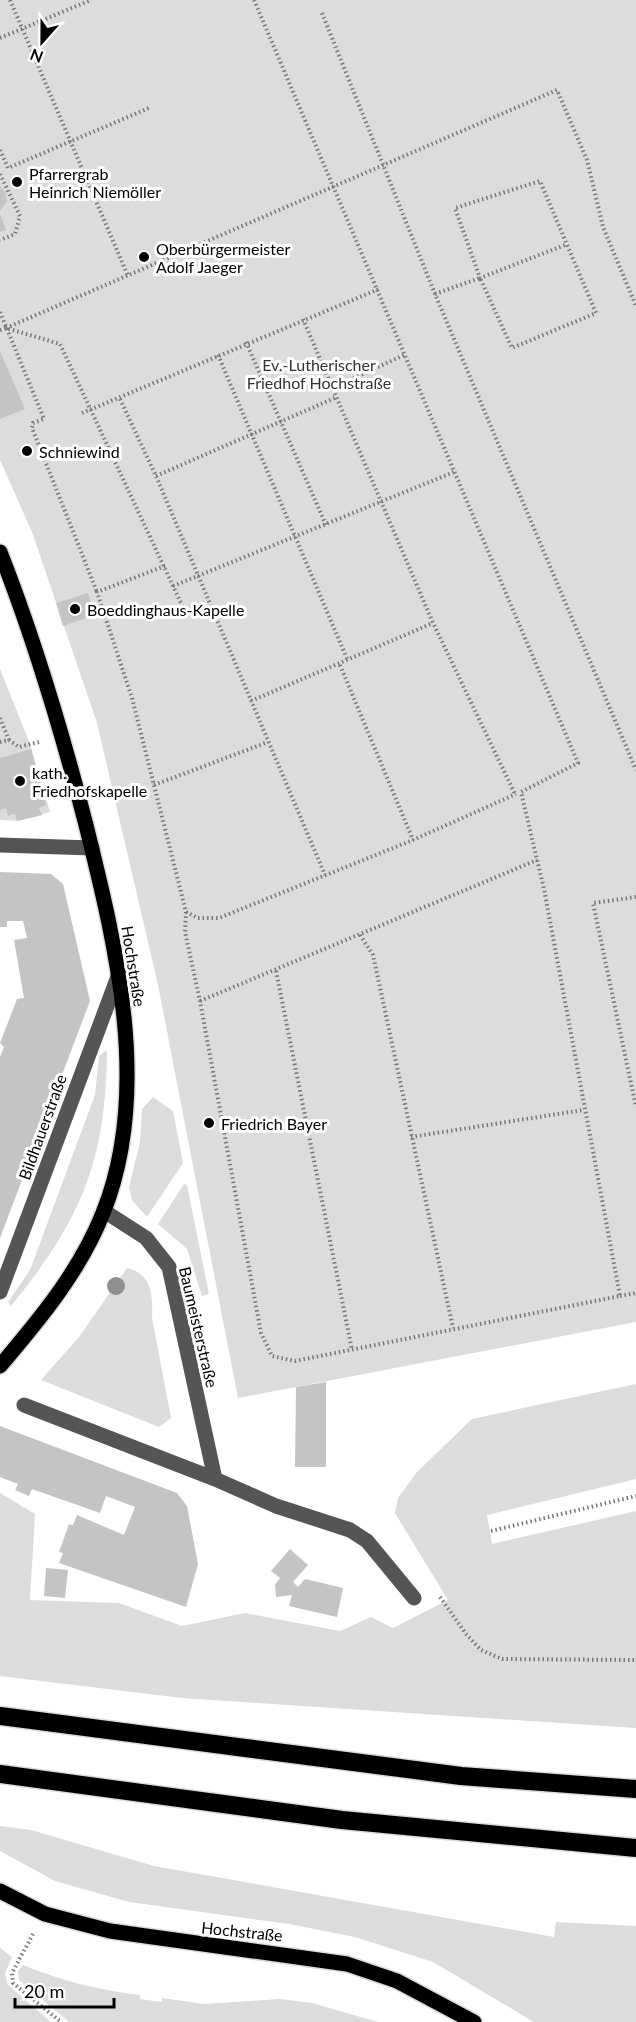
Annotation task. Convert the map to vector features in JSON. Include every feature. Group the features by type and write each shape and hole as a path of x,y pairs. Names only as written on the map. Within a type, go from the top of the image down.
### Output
{"highway":[{"path":"0,1716 461,1776 636,1790"},
{"path":"0,1774 342,1820 636,1848"}],"main road":[{"name":"Hochstraße","path":"0,552 29,630 63,736 92,848 119,974 127,1056 121,1145 104,1211 73,1273 1,1360"},
{"name":"Hochstraße","path":"0,1891 45,1914 154,1940 254,1950 347,1964 397,1981 474,2022"}],"street":[{"path":"0,845 92,848"},
{"name":"Bildhauerstraße","path":"0,1292 119,974"},
{"name":"Baumeisterstraße","path":"104,1211 146,1238 169,1267 215,1479"},
{"path":"24,1405 215,1479 282,1508 350,1530 367,1541 414,1598"}],"path":[{"path":"10,0 128,276"},
{"path":"186,912 198,918 219,918 413,840 521,792 578,763 254,0"},
{"path":"0,38 88,1"},
{"path":"322,13 435,294 636,770"},
{"path":"0,330 557,90 587,160 603,228 636,306"},
{"path":"0,150 8,168 149,108"},
{"path":"0,174 20,216 15,234 0,240"},
{"path":"540,181 565,246 596,313 512,348 480,278 455,208 540,181"},
{"path":"435,294 565,246"},
{"path":"82,413 120,399 246,342 378,289"},
{"path":"0,312 44,419 33,423 32,428 97,592 132,698 186,912 185,932 200,1001 261,1333 272,1356 295,1361 636,1293"},
{"path":"303,319 433,623 515,794"},
{"path":"6,328 60,344 93,410 187,616"},
{"path":"246,342 326,525"},
{"path":"218,355 348,661"},
{"path":"333,388 404,355"},
{"path":"156,476 337,397"},
{"path":"120,399 156,476 325,875"},
{"path":"173,586 454,471"},
{"path":"97,592 165,566"},
{"path":"251,700 340,665 433,623"},
{"path":"340,665 413,840"},
{"path":"0,718 9,740 18,747 63,736"},
{"path":"0,742 9,740"},
{"path":"154,785 269,742"},
{"path":"521,792 537,860 620,1296"},
{"path":"200,1001 537,860"},
{"path":"636,897 593,903 636,1107"},
{"path":"360,935 373,955 453,1328"},
{"path":"276,971 352,1350"},
{"path":"411,1137 583,1110"},
{"path":"491,1531 636,1496"},
{"path":"481,1650 502,1659 636,1660"},
{"path":"45,1914 12,1973 14,1983 61,2022"}],"green space":[{"name":"Ev.-Lutherischer Friedhof Hochstraße","path":"0,0 636,0 636,1322 238,1398 158,985 97,723 32,532 0,460"},
{"path":"0,669 30,744 50,812 19,821 0,820"},
{"path":"107,1050 101,1125 95,1158 85,1188 72,1217 55,1245 11,1306 8,1302 30,1270 95,1095 99,1056"},
{"path":"153,1097 173,1111 183,1163 147,1217 132,1200 129,1187 140,1142 142,1109"},
{"path":"184,1184 187,1185 209,1294 202,1296 187,1249 158,1224"},
{"path":"127,1268 142,1275 151,1294 152,1318 171,1418 159,1427 41,1380 79,1337"},
{"path":"636,1384 636,1479 487,1515 492,1544 636,1511 636,1728 182,1698 0,1676 0,1493 35,1514 30,1600 119,1603 182,1626 245,1613 340,1631 371,1617 393,1628 448,1600 395,1513 398,1498 417,1472 472,1419"},
{"path":"0,1826 31,1830 154,1866 554,1937 556,1922 636,1926 636,2022 534,2022 433,1962 355,1937 289,1924 129,1902 55,1881 0,1851"},
{"path":"0,1948 12,1957 5,1974 8,1985 51,2022 0,2022"},
{"path":"23,1965 81,1984 140,1995 140,1999 162,2002 162,1998 204,2004 280,1999 312,2003 378,2022 69,2022 19,1980 18,1971"}],"building":[{"path":"0,186 5,192 7,201 0,211"},
{"path":"0,214 6,230 0,232"},
{"path":"0,351 25,409 0,419"},
{"name":"Boeddinghaus-Kapelle","path":"88,593 95,615 63,626 56,603"},
{"name":"kath. Friedhofskapelle","path":"31,749 46,805 39,808 42,815 17,821 15,814 8,816 6,808 0,810 0,758"},
{"path":"0,872 51,874 63,884 90,1001 0,1238 0,1057 4,1047 0,1043 17,999 24,998 14,940 27,938 23,921 7,921 7,927 0,927"},
{"path":"326,1382 326,1467 295,1467 296,1387"},
{"path":"0,1426 177,1493 187,1506 198,1564 186,1607 59,1563 63,1553 59,1552 69,1524 73,1525 77,1515 124,1535 135,1507 106,1496 100,1513 32,1489 29,1496 15,1490 18,1484 0,1477"},
{"path":"290,1549 308,1565 293,1582 298,1587 305,1579 343,1588 337,1617 289,1606 292,1595 276,1597 275,1585 280,1578 271,1571"},
{"path":"46,1568 68,1570 65,1598 44,1596"}],"place":[{"name":"Pfarrergrab Heinrich Niemöller","path":"17,182"},
{"name":"Oberbürgermeister Adolf Jaeger","path":"144,257"},
{"name":"Schniewind","path":"27,451"},
{"name":"Boeddinghaus-Kapelle","path":"75,609"},
{"name":"kath. Friedhofskapelle","path":"20,781"},
{"name":"Friedrich Bayer","path":"209,1123"}]}
